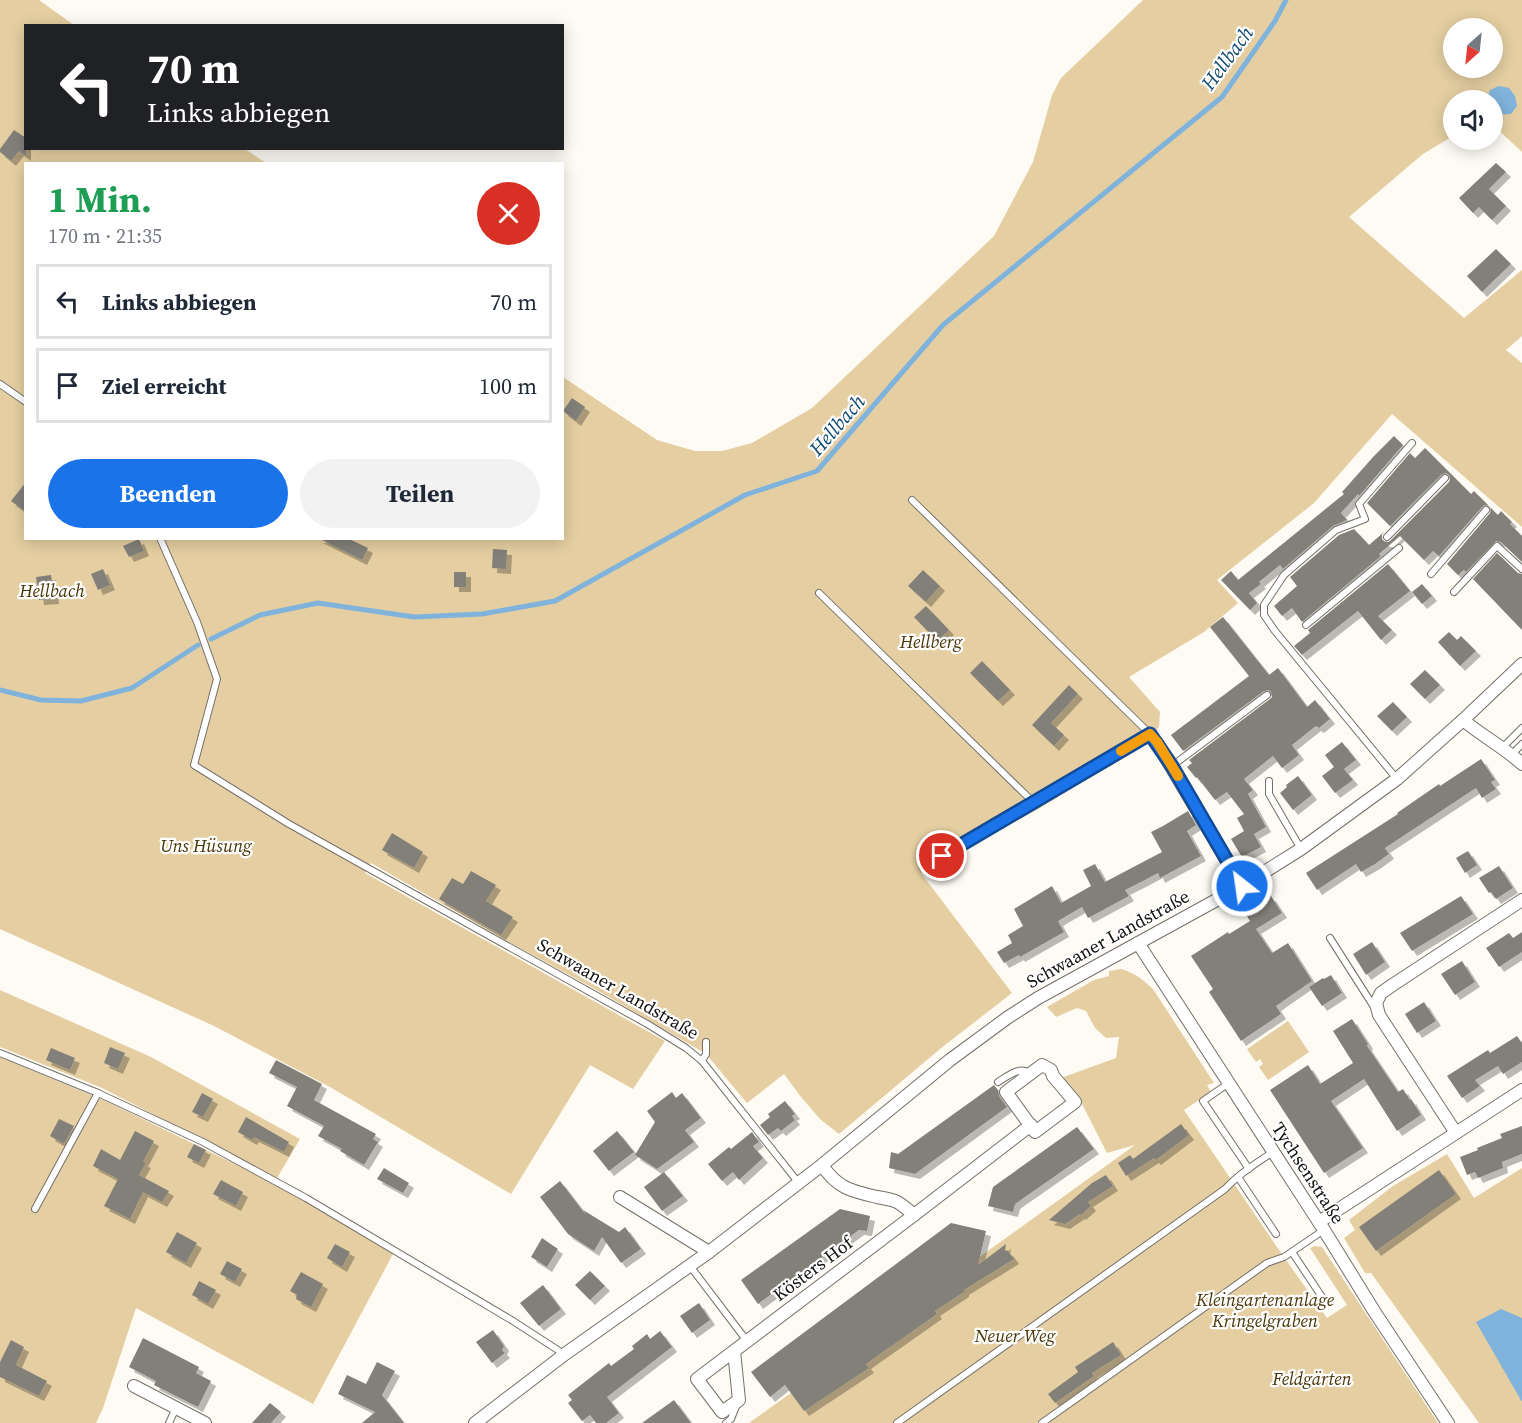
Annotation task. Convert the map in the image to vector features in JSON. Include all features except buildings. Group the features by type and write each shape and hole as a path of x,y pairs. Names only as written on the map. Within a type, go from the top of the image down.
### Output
{"street":[{"name":"Schwaaner Landstraße","path":"475,1423 565,1354 709,1252 822,1165 950,1060 1007,1018 1038,998 1242,886 1301,849 1397,779 1522,664"},
{"path":"1463,720 1522,764"},
{"path":"1154,738 1242,886"},
{"path":"1456,1133 1379,1015 1376,1003 1384,991 1522,900"},
{"name":"Tychsenstraße","path":"1138,943 1448,1423"},
{"name":"Kösters Hof","path":"739,1400 722,1412 698,1379 1031,1125 1035,1132 1075,1102 1053,1076 1051,1070 1042,1065 1030,1073"},
{"path":"1030,1073 1006,1092 1031,1125"},
{"path":"1321,1226 1522,1090"},
{"path":"822,1165 840,1185 861,1193 893,1200 914,1215"},
{"path":"620,1197 709,1252"},
{"path":"734,1351 739,1400"},
{"path":"134,1386 205,1423"}],"lane":[{"path":"0,384 24,401"},
{"path":"1397,779 1275,631 1264,615 1264,605 1284,575 1327,537 1336,530 1365,519 1359,504 1412,443"},
{"path":"1387,537 1445,477"},
{"path":"912,500 1154,738 1033,802 923,867"},
{"path":"1431,574 1486,510"},
{"name":"Schwaaner Landstraße","path":"161,540 197,622 217,679 194,765 289,824 662,1032 686,1048 702,1061 798,1182"},
{"path":"1454,592 1497,546 1522,569"},
{"path":"1306,625 1399,548"},
{"path":"819,593 1033,802"},
{"path":"1172,766 1267,695"},
{"path":"1507,751 1522,728"},
{"path":"1507,751 1522,744"},
{"path":"1269,781 1269,794 1301,849"},
{"path":"1330,938 1379,1015"},
{"path":"702,1061 706,1054 706,1042"},
{"path":"0,1053 98,1093 203,1142 306,1198 565,1354"},
{"path":"998,1082 1016,1071 1030,1073"},
{"path":"1229,1083 1203,1101 1249,1168"},
{"path":"35,1209 98,1093"},
{"path":"897,1423 1274,1152"},
{"path":"1238,1177 1276,1234"},
{"path":"1042,1423 1267,1263 1292,1252 1321,1226"},
{"path":"1292,1252 1322,1297"},
{"path":"690,1266 747,1341"},
{"path":"726,1423 731,1419 739,1400"},
{"path":"169,1423 176,1408"}],"green space":[{"path":"0,0 39,0 73,24 24,24 24,150 246,150 264,162 24,162 24,540 564,540 564,378 657,440 695,451 722,451 752,443 812,408 994,236 1033,162 1052,95 1061,78 1143,0 1522,0 1522,152 1503,134 1503,90 1443,90 1443,142 1423,154 1349,217 1464,318 1522,270 1522,336 1506,350 1522,363 1522,527 1392,414 1314,503 1217,580 1238,603 1204,632 1129,677 1160,712 1159,726 1153,737 1040,808 921,873 1012,993 940,1049 839,1134 820,1119 784,1074 747,1103 706,1054 371,863 365,873 665,1041 633,1089 590,1065 511,1194 330,1087 214,1026 0,929"},
{"path":"1121,969 1138,977 1153,989 1214,1083 1207,1085 1211,1092 1184,1110 1279,1250 1327,1318 1347,1305 1310,1248 1322,1247 1438,1423 749,1423 1135,1145 1107,1153 1082,1104 1061,1078 1116,1058 1119,1037 1106,1038 1095,1028 1086,1011 1077,1008 1056,1017 1047,1007 1094,980 1109,976 1109,971"},
{"path":"0,990 151,1057 300,1139 277,1178 102,1088 0,1047"},
{"path":"1288,1021 1309,1052 1268,1080 1259,1067 1263,1064 1260,1059 1256,1062 1247,1049"},
{"path":"0,1057 108,1102 274,1183 393,1254 313,1404 136,1308 96,1423 0,1423"},
{"path":"1447,1154 1474,1198 1522,1168 1522,1423 1479,1423 1371,1273 1365,1273 1344,1238 1355,1230 1349,1220 1393,1186"}],"water":[{"path":"1499,86 1509,88 1515,96 1517,106 1511,114 1503,115 1503,90 1490,90"},
{"path":"1501,1309 1522,1318 1522,1402 1476,1322"}],"waterway":[{"name":"Hellbach","path":"211,639 260,615 318,603 414,617 482,614 555,601 745,495 817,471 943,325 1222,97 1275,21 1286,0"},
{"name":"Hellbach","path":"0,690 41,700 81,701 132,688 198,645"}],"slow traffic":[{"path":"1121,751 1150,734 1178,776"}],"route":[{"path":"942,856 1150,734 1172,766 1242,886"}],"park label":[{"name":"Hellberg","path":"931,642"},
{"name":"Uns Hüsung","path":"206,846"},
{"name":"Kleingartenanlage Kringelgraben","path":"1265,1310"},
{"name":"Neuer Weg","path":"1015,1336"},
{"name":"Feldgärten","path":"1312,1379"}]}
